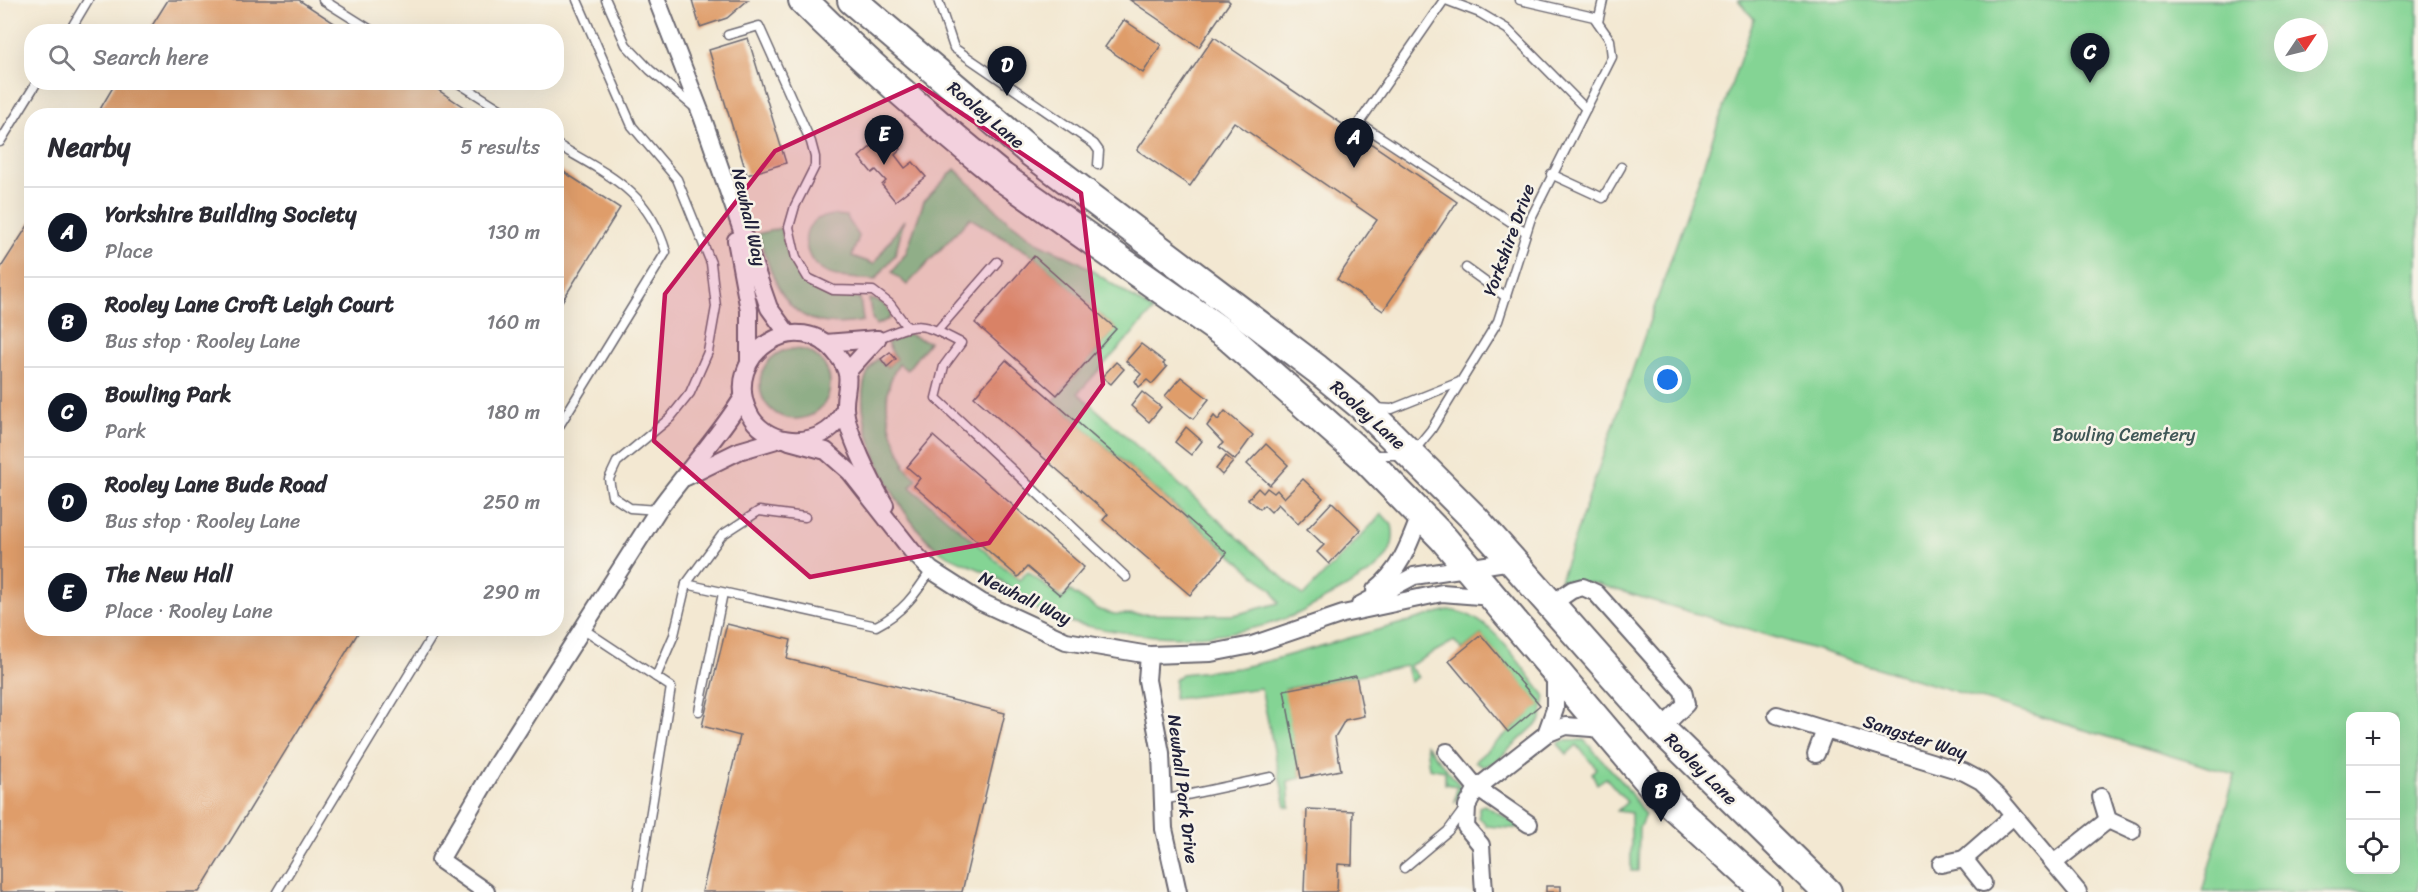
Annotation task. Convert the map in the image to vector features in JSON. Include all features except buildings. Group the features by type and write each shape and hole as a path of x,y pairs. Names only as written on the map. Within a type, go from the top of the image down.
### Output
{"highway":[{"name":"Rooley Lane","path":"803,0 857,53 977,158 1229,337 1363,456 1421,513 1658,792 1758,889"},
{"name":"Rooley Lane","path":"852,0 1032,153 1317,369 1363,407 1476,520 1661,729 1827,892"}],"street":[{"name":"Newhall Way","path":"657,0 702,116 770,308 788,334"},
{"name":"Newhall Way","path":"666,0 670,30"},
{"name":"Newhall Way","path":"714,152 749,310 748,362 744,374 743,397 757,424 784,440 826,451 842,465 912,551 931,570 981,602 1066,641 1149,655 1211,653 1252,645 1343,614 1442,593 1492,597"},
{"path":"748,362 768,341 788,334 807,335 825,343 838,356 847,372 877,339"},
{"path":"825,343 877,339"},
{"name":"Newhall Way","path":"847,372 849,388 845,409 858,449 882,499 912,551"},
{"path":"486,892 440,860 582,628 658,510 680,480 724,429 743,397"},
{"path":"680,480 739,451 784,440 815,438 832,427 845,409"},
{"name":"Newhall Way","path":"1343,614 1389,579 1406,551 1421,513"},
{"name":"Newhall Way","path":"1343,614 1414,576 1467,566 1512,561"},
{"path":"1550,605 1572,590 1584,587 1596,593 1683,691 1686,704 1661,729"},
{"name":"Newhall Park Drive","path":"1149,655 1147,680 1161,753 1164,830 1178,892"},
{"path":"1546,734 1555,709 1555,673"},
{"name":"Sangster Way","path":"1777,715 1964,772 1981,781 2055,862 2078,892"},
{"path":"1484,892 1481,845 1467,827 1467,806 1477,788 1546,734 1566,726 1604,729"},
{"path":"1816,754 1825,729"},
{"path":"1446,752 1477,788 1529,824"},
{"path":"2101,797 2108,820 2132,831"},
{"path":"1941,864 1964,859 2013,817"},
{"path":"2055,862 2108,820"},
{"path":"1964,859 1983,883"}],"lane":[{"path":"74,24 88,0"},
{"path":"323,0 361,24"},
{"path":"577,0 632,126 677,179 711,263 716,307 708,352 690,393 670,418 617,462 609,479 612,496 630,508 658,510"},
{"path":"606,0 626,45 702,116"},
{"path":"938,0 954,48 1094,144 1099,151 1098,165"},
{"path":"1527,231 1359,123 1445,0 1480,13 1507,29 1586,109"},
{"path":"1521,0 1594,17 1598,22"},
{"path":"1598,22 1604,1"},
{"name":"Yorkshire Drive","path":"1412,454 1431,430 1498,321 1527,231 1551,174 1612,57 1610,40 1598,22"},
{"path":"728,35 759,26 811,142 815,166 795,206 789,227 796,258 808,278 833,290 873,291 890,304 907,327"},
{"path":"0,142 32,90"},
{"path":"470,90 498,108"},
{"path":"564,149 622,184 644,203 660,231 666,252 564,418"},
{"path":"1551,174 1603,198 1621,167"},
{"path":"937,331 997,262"},
{"path":"1466,268 1506,297"},
{"path":"877,339 907,327 927,326 961,343 944,366 936,398 1126,577"},
{"path":"1363,407 1392,409 1462,381"},
{"path":"1363,456 1412,454"},
{"path":"656,677 674,635 686,584 722,535 735,524 759,511 805,517"},
{"path":"686,584 876,626 896,616 916,594 931,570"},
{"path":"699,711 723,593"},
{"path":"582,628 671,687 638,892"},
{"path":"277,892 432,636"},
{"path":"1163,800 1271,777"},
{"path":"1404,868 1448,831 1467,806"}],"highlighted area":[{"path":"919,85 1081,193 1103,384 989,543 810,577 654,441 665,294 775,151"}],"green space":[{"name":"Bowling Cemetery","path":"1738,0 2418,0 2418,892 2202,892 2235,775 1597,584 1560,580 1754,19"},
{"path":"955,169 1007,220 1037,242 1079,262 1153,311 1078,393 1303,596 1382,514 1392,525 1393,537 1391,548 1379,565 1361,579 1297,614 1281,620 1228,633 1155,636 1094,627 1047,615 997,578 946,555 925,537 909,518 881,470 864,418 863,394 868,372 877,359 887,367 896,359 887,343 908,334 929,342 907,370 899,364 888,388 887,401 890,426 905,463 903,465 917,479 910,487 1019,580 1028,572 1062,599 1070,591 1099,610 1114,614 1234,615 1279,603 1272,590 1053,401 1116,329 1034,256 970,218 907,285 892,272 906,253 924,201"},
{"path":"846,216 859,236 852,256 874,264 904,220 895,255 875,280 847,278 826,273 811,258 806,245 810,225 822,217"},
{"path":"781,228 785,246 797,272 805,281 827,292 860,298 863,321 838,324 818,321 803,315 790,304 780,291 772,274 758,234"},
{"path":"869,299 885,305 891,314 889,319 876,325 872,318"},
{"path":"788,349 802,349 815,355 824,364 830,377 828,397 820,409 802,419 788,419 775,413 766,404 760,391 760,377 766,364 775,355"},
{"path":"1448,610 1464,613 1491,630 1545,696 1541,720 1495,762 1483,767 1475,761 1539,705 1481,635 1462,650 1454,641 1409,666 1418,677 1410,682 1406,666 1285,689 1301,778 1288,781 1290,807 1286,807 1261,688 1174,699 1175,680 1181,674 1238,668 1268,661"},
{"path":"1584,740 1625,785 1645,815 1639,828 1638,871 1631,871 1631,813 1617,811 1627,802 1606,778 1597,784 1592,773 1596,768 1577,745 1567,754 1558,744 1562,741"},
{"path":"1426,745 1464,790 1455,801 1457,786 1445,784 1445,771 1429,768"},
{"path":"1484,805 1521,826 1520,829 1487,826 1479,818 1479,807"}],"place":[{"name":"Bowling Park","path":"2090,83"},
{"name":"Rooley Lane Bude Road","path":"1007,96"},
{"name":"The New Hall","path":"884,165"},
{"name":"Yorkshire Building Society","path":"1354,168"},
{"name":"Rooley Lane Croft Leigh Court","path":"1661,822"}]}
